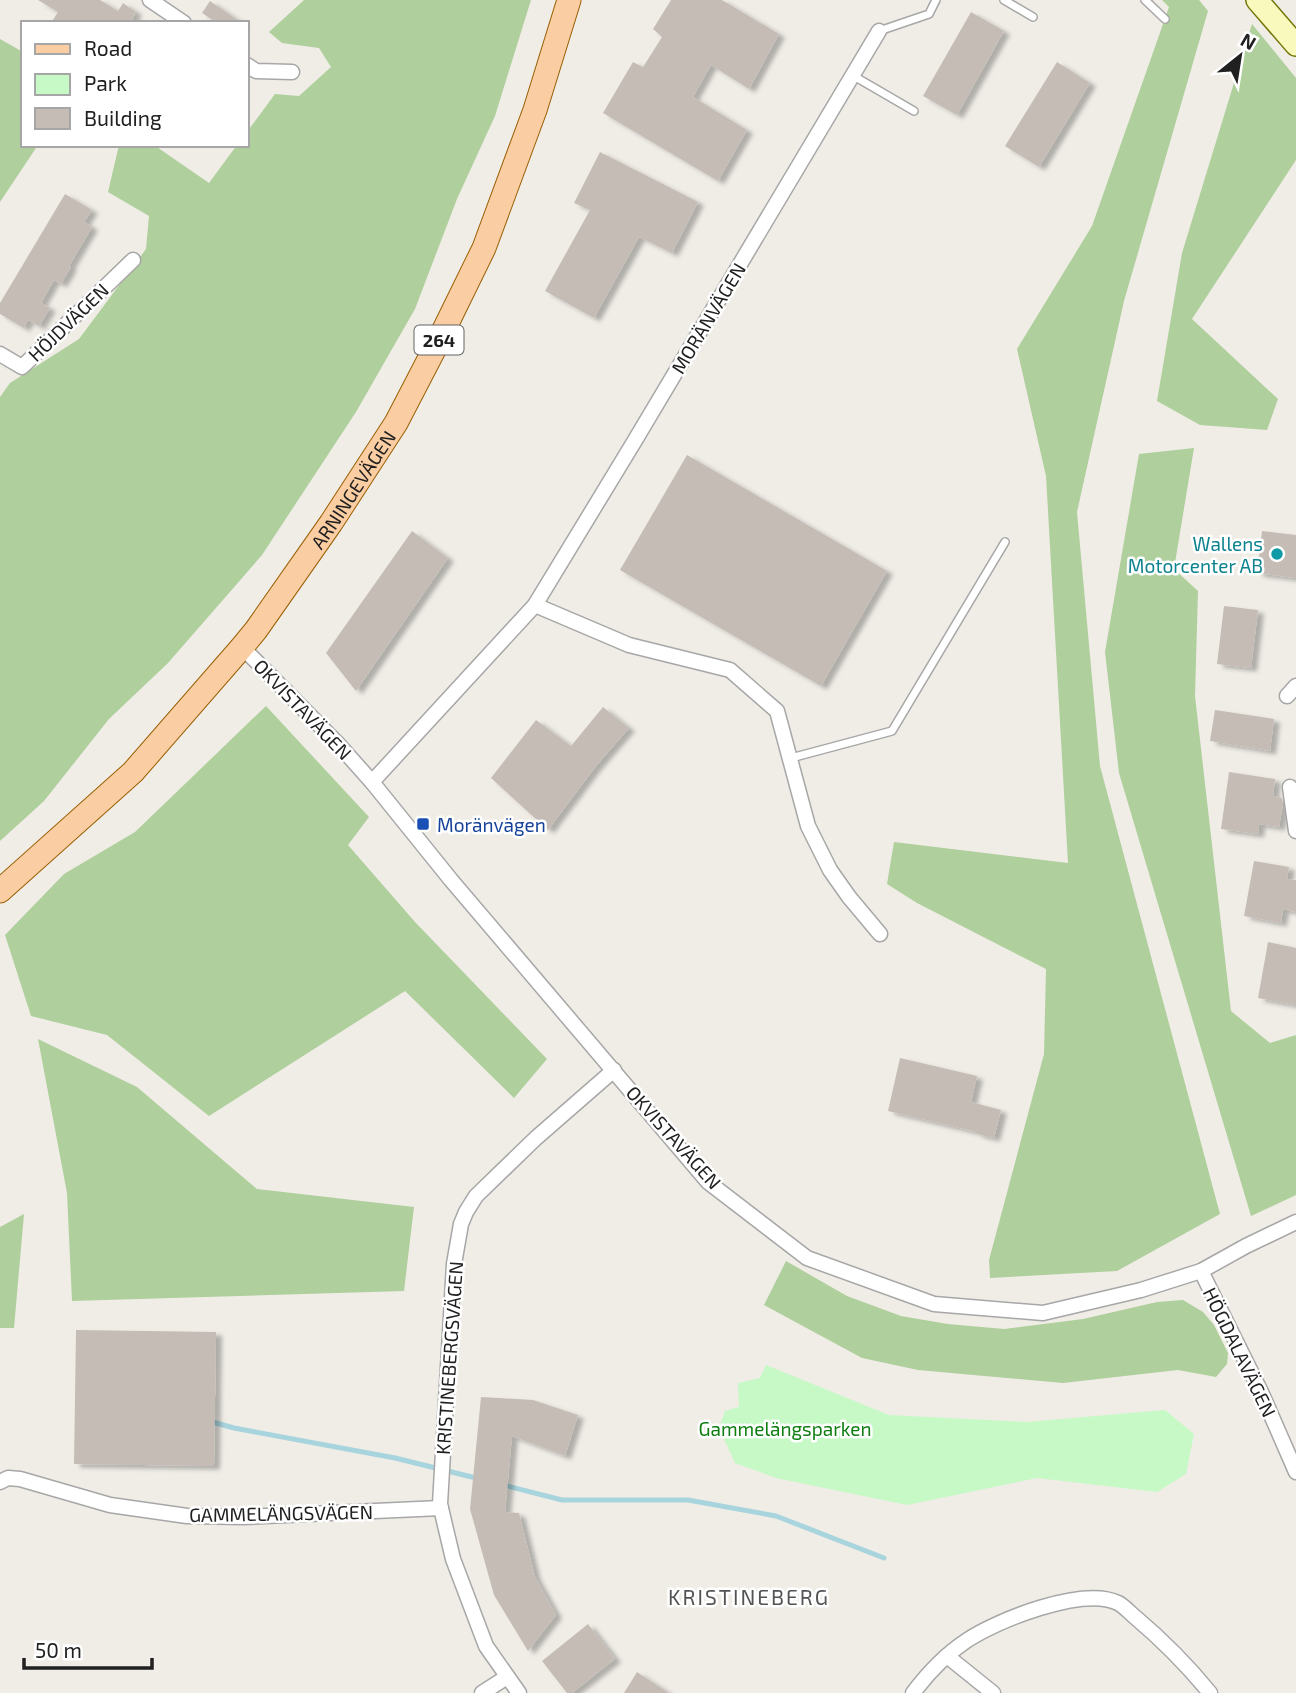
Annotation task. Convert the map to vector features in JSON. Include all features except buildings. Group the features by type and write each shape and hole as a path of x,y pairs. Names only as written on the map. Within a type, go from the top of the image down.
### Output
{"main road":[{"name":"ARNINGEVÄGEN","path":"0,891 133,772 242,647 324,533 396,423 484,248 535,110 569,0"},
{"path":"1257,0 1296,45"}],"street":[{"path":"157,2 181,21"},
{"name":"MORÄNVÄGEN","path":"372,782 535,605 879,31"},
{"path":"248,66 256,71 292,72"},
{"name":"HÖJDVÄGEN","path":"0,354 22,367 133,260"},
{"path":"535,605 629,645 730,670 777,711 808,826 830,870 880,934"},
{"name":"OKVISTAVÄGEN","path":"242,647 372,782 451,880 708,1182 807,1258 933,1304 1043,1313 1140,1290 1201,1271 1296,1222"},
{"path":"1290,787 1296,831"},
{"name":"KRISTINEBERGSVÄGEN","path":"519,1693 486,1646 453,1559 440,1504 454,1264 461,1224 476,1196 489,1181 614,1070"},
{"name":"HÖGDALAVÄGEN","path":"1201,1271 1261,1392 1296,1472"},
{"name":"GAMMELÄNGSVÄGEN","path":"0,1482 8,1478 20,1479 110,1505 187,1516 243,1517 441,1508"},
{"path":"913,1693 923,1679 967,1640 1032,1611 1099,1598 1119,1604 1135,1617 1210,1693"},
{"path":"947,1656 993,1693"},
{"path":"482,1693 507,1677"}],"lane":[{"path":"879,31 929,14 936,0"},
{"path":"1004,0 1033,17"},
{"path":"1145,0 1165,19"},
{"path":"852,75 914,111"},
{"path":"791,758 892,731 1005,542"}],"green space":[{"path":"304,0 531,0 495,116 457,199 415,309 356,412 262,555 168,663 109,719 44,801 0,841 0,397 10,383 79,339 146,249 149,216 108,192 119,147 157,147 209,183 236,147 248,147 248,131 275,94 299,96 331,67 319,48 282,43 269,32"},
{"path":"1162,0 1199,0 1208,11 1124,301 1077,512 1100,766 1220,1214 1117,1271 990,1278 989,1260 1044,1054 1046,969 917,903 887,884 894,842 1068,863 1046,476 1017,349 1092,226 1169,7"},
{"path":"1252,24 1296,78 1296,160 1192,319 1278,399 1267,430 1200,425 1157,401 1182,253"},
{"path":"0,39 21,51 21,147 37,147 0,202"},
{"path":"1194,448 1174,569 1198,591 1195,696 1231,1011 1270,1043 1296,1035 1296,1195 1251,1216 1119,773 1105,652 1139,454"},
{"path":"266,706 369,817 348,845 415,922 547,1059 514,1098 405,991 209,1116 107,1035 31,1016 5,935 64,874 135,832"},
{"path":"38,1039 137,1087 257,1189 414,1207 404,1291 72,1301 67,1193"},
{"path":"24,1214 14,1328 0,1328 0,1227"},
{"path":"786,1261 847,1296 901,1316 948,1324 1004,1329 1083,1319 1157,1302 1183,1300 1203,1312 1214,1325 1228,1353 1227,1364 1216,1377 1178,1370 1063,1383 918,1370 862,1358 764,1305"},
{"name":"Gammelängsparken","path":"766,1365 889,1415 1026,1422 1165,1410 1194,1434 1186,1474 1157,1492 1037,1478 907,1505 776,1478 735,1463 719,1428 725,1411 739,1407 738,1383 760,1378"}],"waterway":[{"path":"209,1421 395,1458 480,1479"},
{"path":"503,1485 562,1500 688,1500 776,1516 884,1558"}],"place":[{"name":"Wallens Motorcenter AB","path":"1277,554"},
{"name":"Moränvägen","path":"423,824"}],"district":[{"name":"KRISTINEBERG","path":"749,1596"}]}
